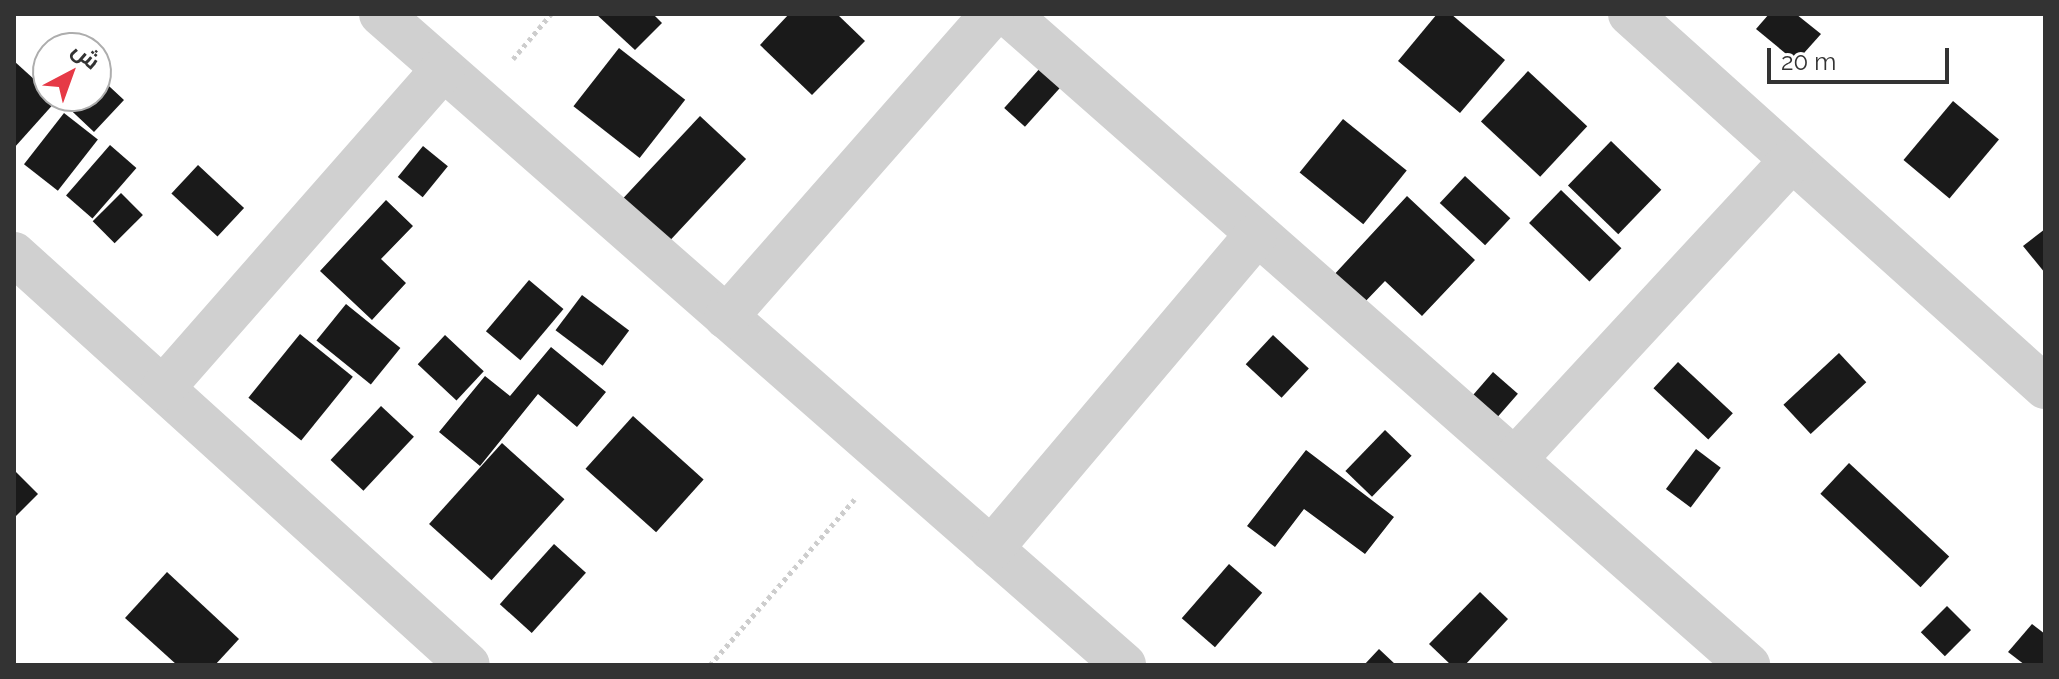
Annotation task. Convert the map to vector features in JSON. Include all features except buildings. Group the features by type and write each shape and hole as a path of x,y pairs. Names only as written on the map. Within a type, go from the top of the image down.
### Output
{"street":[{"path":"381,14 887,462 1124,665"},
{"path":"726,317 992,14"},
{"path":"1008,14 1255,237 1515,459 1748,665"},
{"path":"1630,14 1790,162 2045,387"},
{"path":"163,388 443,69"},
{"path":"1515,459 1790,162"},
{"path":"991,549 1255,237"},
{"path":"14,254 163,388 443,657"}],"path":[{"path":"710,665 887,462"}]}
